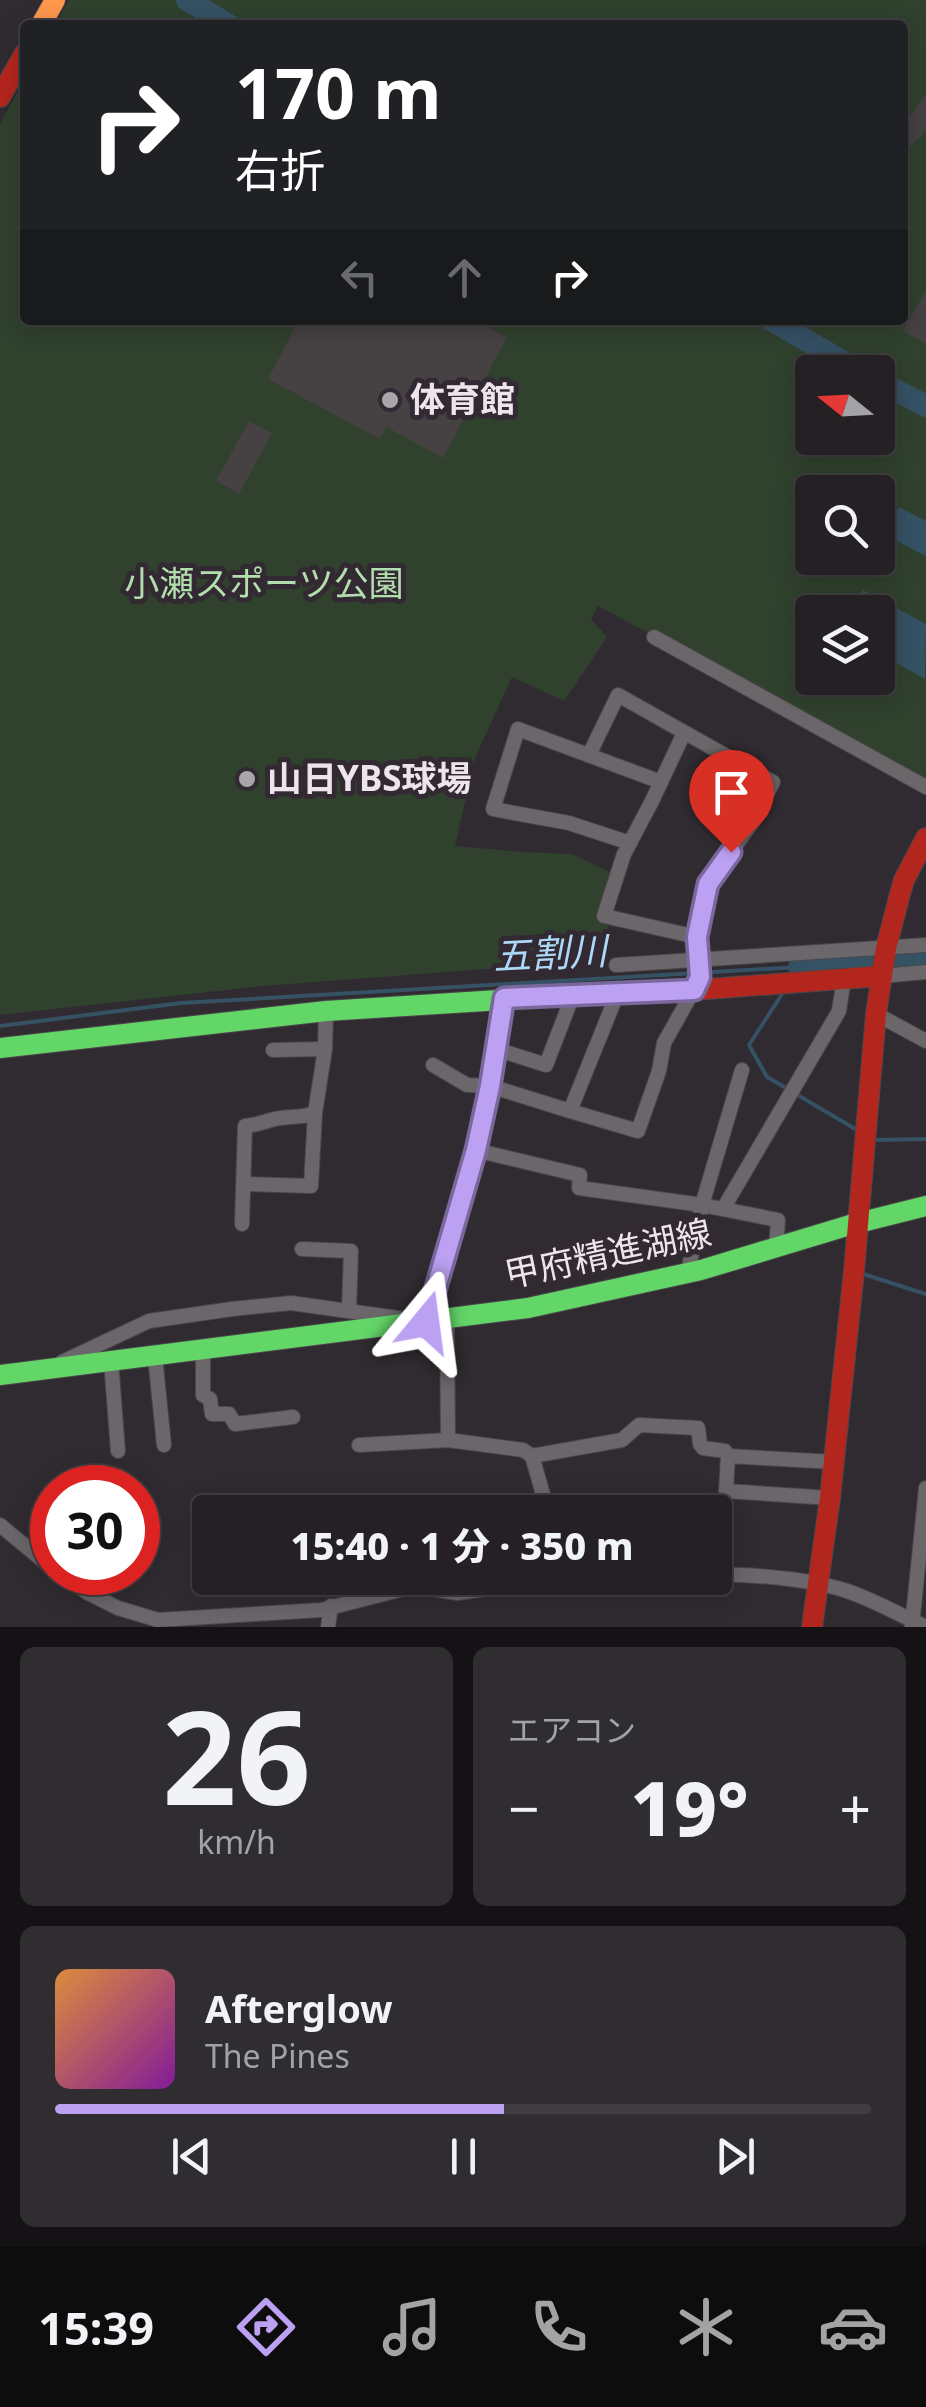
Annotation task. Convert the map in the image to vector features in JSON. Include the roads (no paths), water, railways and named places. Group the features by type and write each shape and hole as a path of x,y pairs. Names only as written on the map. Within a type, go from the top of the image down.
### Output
{"street":[{"path":"0,97 20,62"},
{"path":"654,636 926,787"},
{"path":"433,1065 468,1085 490,1086 638,1131 659,1071 664,1043 698,973 697,937 708,884 754,820 774,782 618,694 589,755"},
{"path":"630,843 569,823 493,809 518,729 661,782"},
{"path":"684,733 624,854 604,916 697,937"},
{"path":"812,1627 834,1462 876,1014 904,880 926,838"},
{"path":"616,965 789,982 844,978 926,945"},
{"path":"0,1048 326,1011 618,992 698,973 884,962 926,972"},
{"path":"723,1209 839,1012 844,978"},
{"path":"570,1111 618,992"},
{"path":"496,1050 546,1065 574,995"},
{"path":"448,1440 436,1321 490,1086 504,998"},
{"path":"244,1184 312,1186 314,1113 325,1049 326,1011"},
{"path":"876,1014 926,1041"},
{"path":"273,1050 325,1049"},
{"path":"688,1272 702,1205 742,1070"},
{"path":"242,1224 245,1126 314,1113"},
{"path":"476,1150 580,1175 579,1188 778,1220 776,1248"},
{"name":"甲府精進湖線","path":"0,1375 436,1321 584,1297 926,1206"},
{"path":"302,1248 351,1251 349,1310"},
{"path":"46,1370 149,1321 191,1314 291,1303 436,1321"},
{"path":"203,1350 203,1394 210,1399 212,1414 230,1414 235,1424 294,1417"},
{"path":"155,1356 164,1445"},
{"path":"111,1361 118,1451"},
{"path":"532,1456 622,1440 639,1425 698,1428 703,1448 725,1451 728,1456 726,1492 830,1498"},
{"path":"359,1446 448,1440 524,1450 532,1456 543,1495"},
{"path":"728,1456 834,1462"},
{"path":"732,1575 817,1584 848,1592 917,1625 926,1488"},
{"path":"0,1525 30,1550"},
{"path":"94,1595 153,1624 321,1610 377,1595"},
{"path":"328,1627 331,1606"}],"water":[{"path":"899,507 926,521 926,556 895,540 895,514"},
{"path":"895,607 926,624 925,679 895,662"}],"waterway":[{"path":"187,0 221,20"},
{"path":"780,325 832,355"},
{"path":"895,390 926,406"},
{"path":"799,967 926,958"},
{"name":"五割川","path":"0,1026 181,1003 799,967 794,975"},
{"name":"五割川","path":"784,991 749,1045 767,1077 788,1089"},
{"name":"五割川","path":"796,1094 857,1130"},
{"name":"五割川","path":"873,1140 926,1139"},
{"name":"五割川","path":"863,1274 926,1294"}],"place":[{"name":"体育館","path":"390,400"},
{"name":"山日YBS球場","path":"247,779"}],"park label":[{"name":"小瀬スポーツ公園","path":"264,584"}]}
